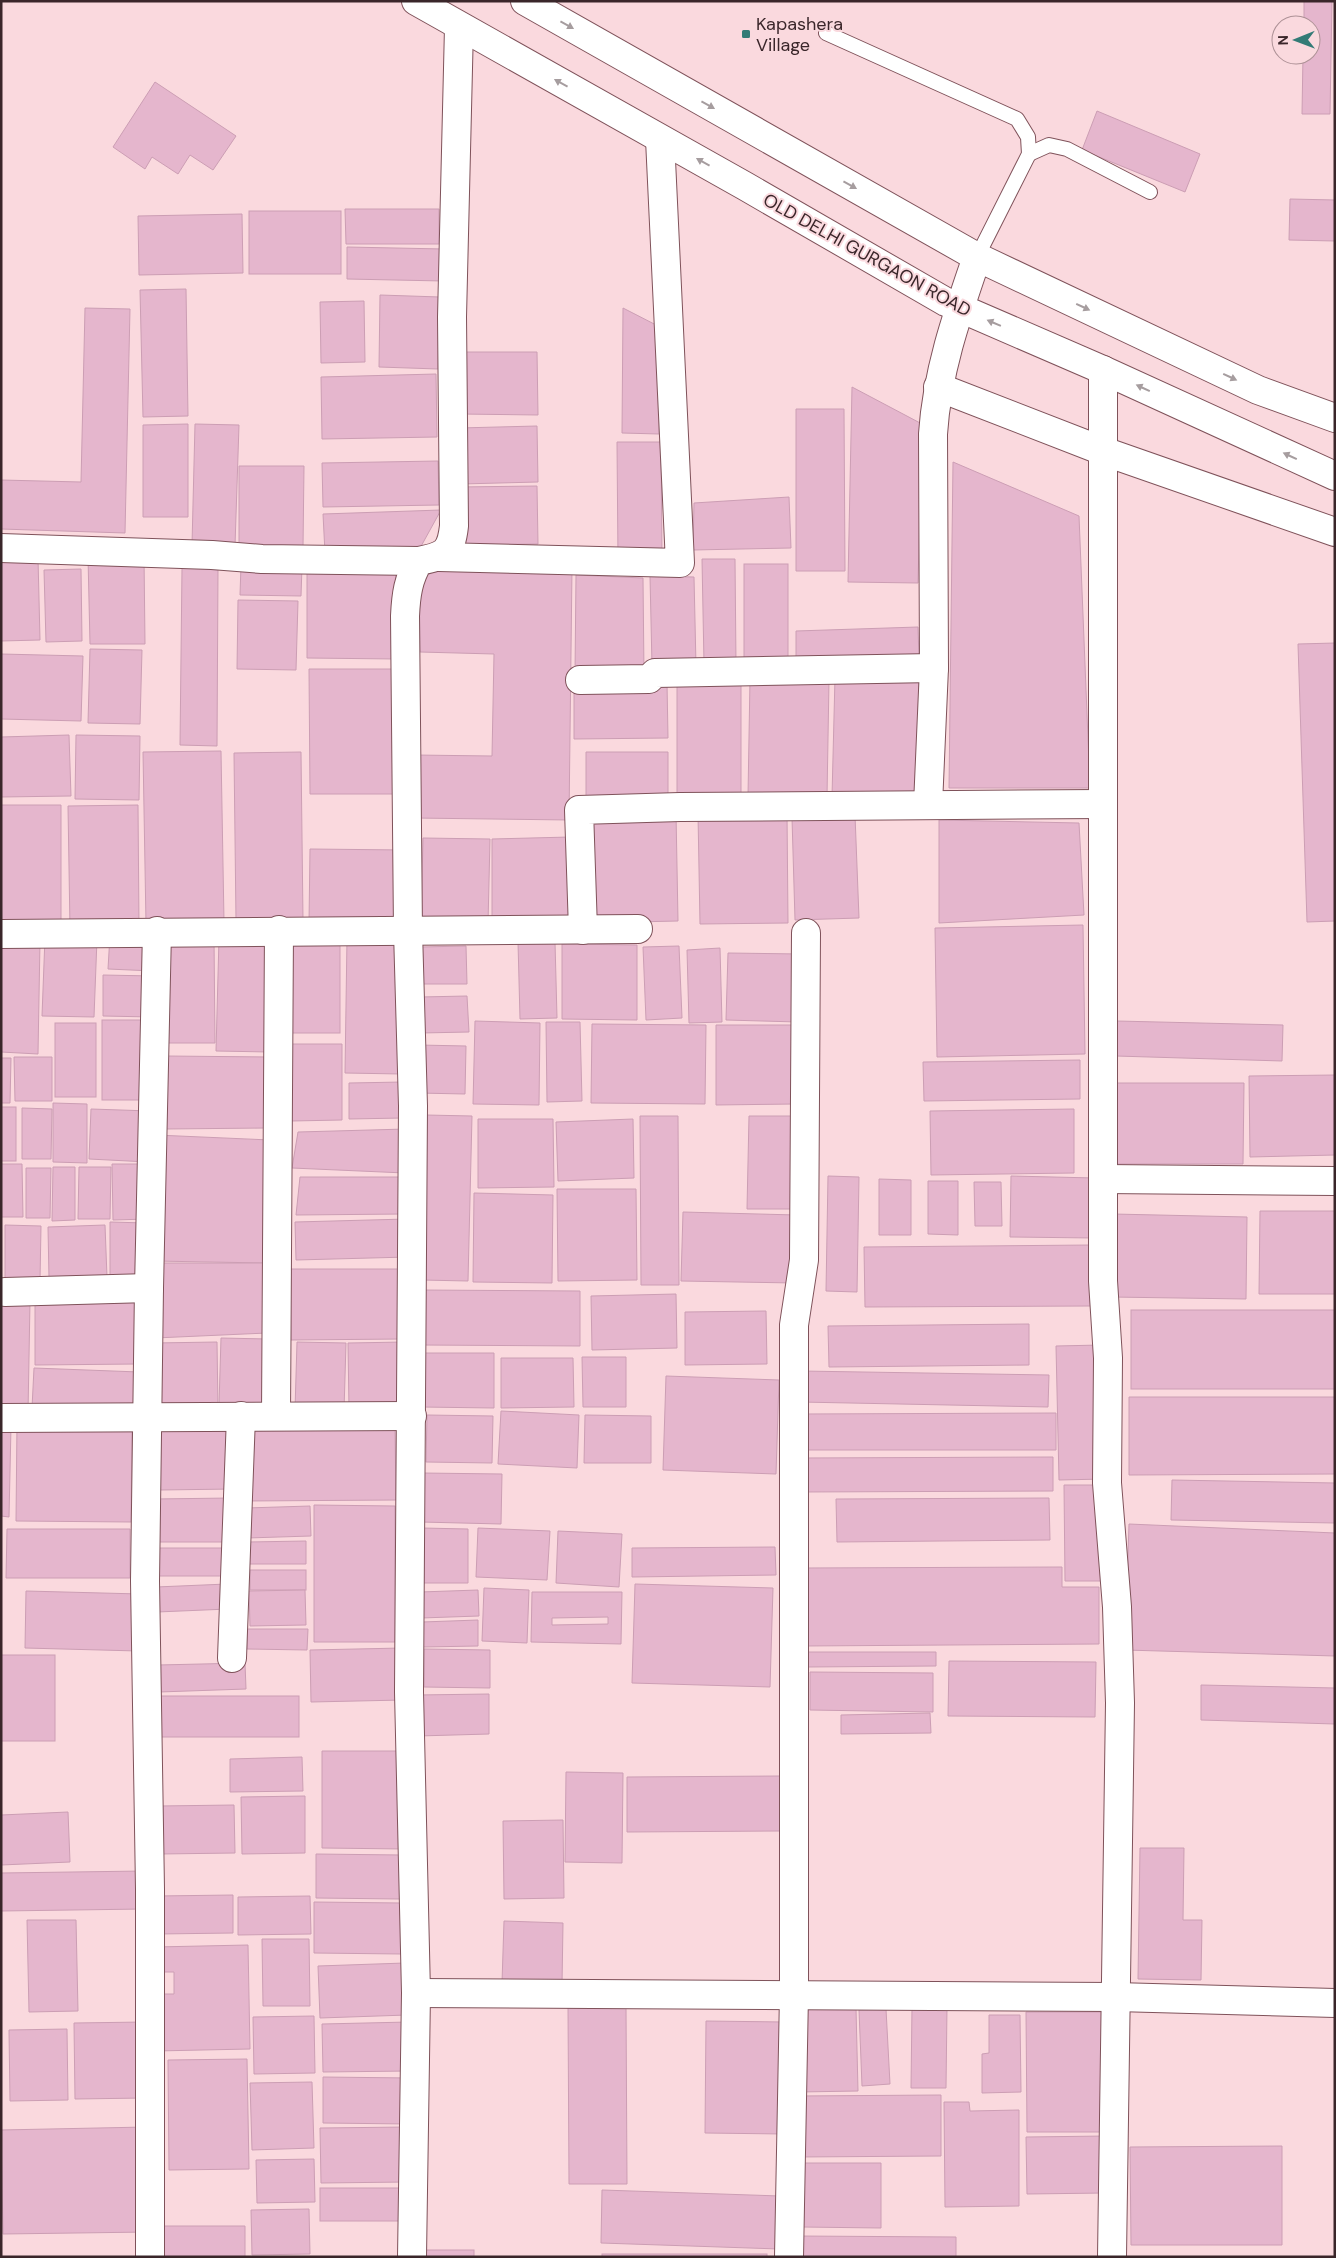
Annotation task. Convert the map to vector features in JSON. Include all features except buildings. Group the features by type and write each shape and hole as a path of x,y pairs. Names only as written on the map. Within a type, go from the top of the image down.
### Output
{"street":[{"name":"OLD DELHI GURGAON ROAD","path":"416,1 960,308 1103,370 1335,476"},
{"path":"524,1 977,257 1258,390 1335,418"},
{"path":"412,2257 416,1993 409,1692 412,1416 412,1106 405,616 406,595 410,576 429,559 447,550 452,540 454,526 452,317 459,26"},
{"path":"1,548 212,555 262,559 429,559 680,563 660,138"},
{"path":"928,804 934,668 932,434 938,387 960,308 977,257"},
{"path":"1103,370 1103,1280 1108,1358 1107,1483 1117,1607 1120,1703 1112,2257"},
{"path":"938,387 1103,451 1335,532"},
{"path":"580,680 649,678 655,673 934,668"},
{"path":"583,930 579,810 928,804 1103,804"},
{"path":"1,934 279,930 638,929"},
{"path":"276,1416 279,930"},
{"path":"150,2257 150,1889 145,1581 157,931"},
{"path":"789,2257 794,1994 794,1325 804,1260 806,933"},
{"path":"1103,1179 1335,1181"},
{"path":"5,1292 149,1288"},
{"path":"232,1658 240,1416"},
{"path":"1,1418 412,1416"},
{"path":"416,1993 1116,1997 1335,2003"}],"lane":[{"path":"826,33 1017,119 1028,137 1029,154 977,257"},
{"path":"1029,154 1049,145 1067,149 1150,192"}],"place":[{"name":"Kapashera Village","path":"746,34"}]}
